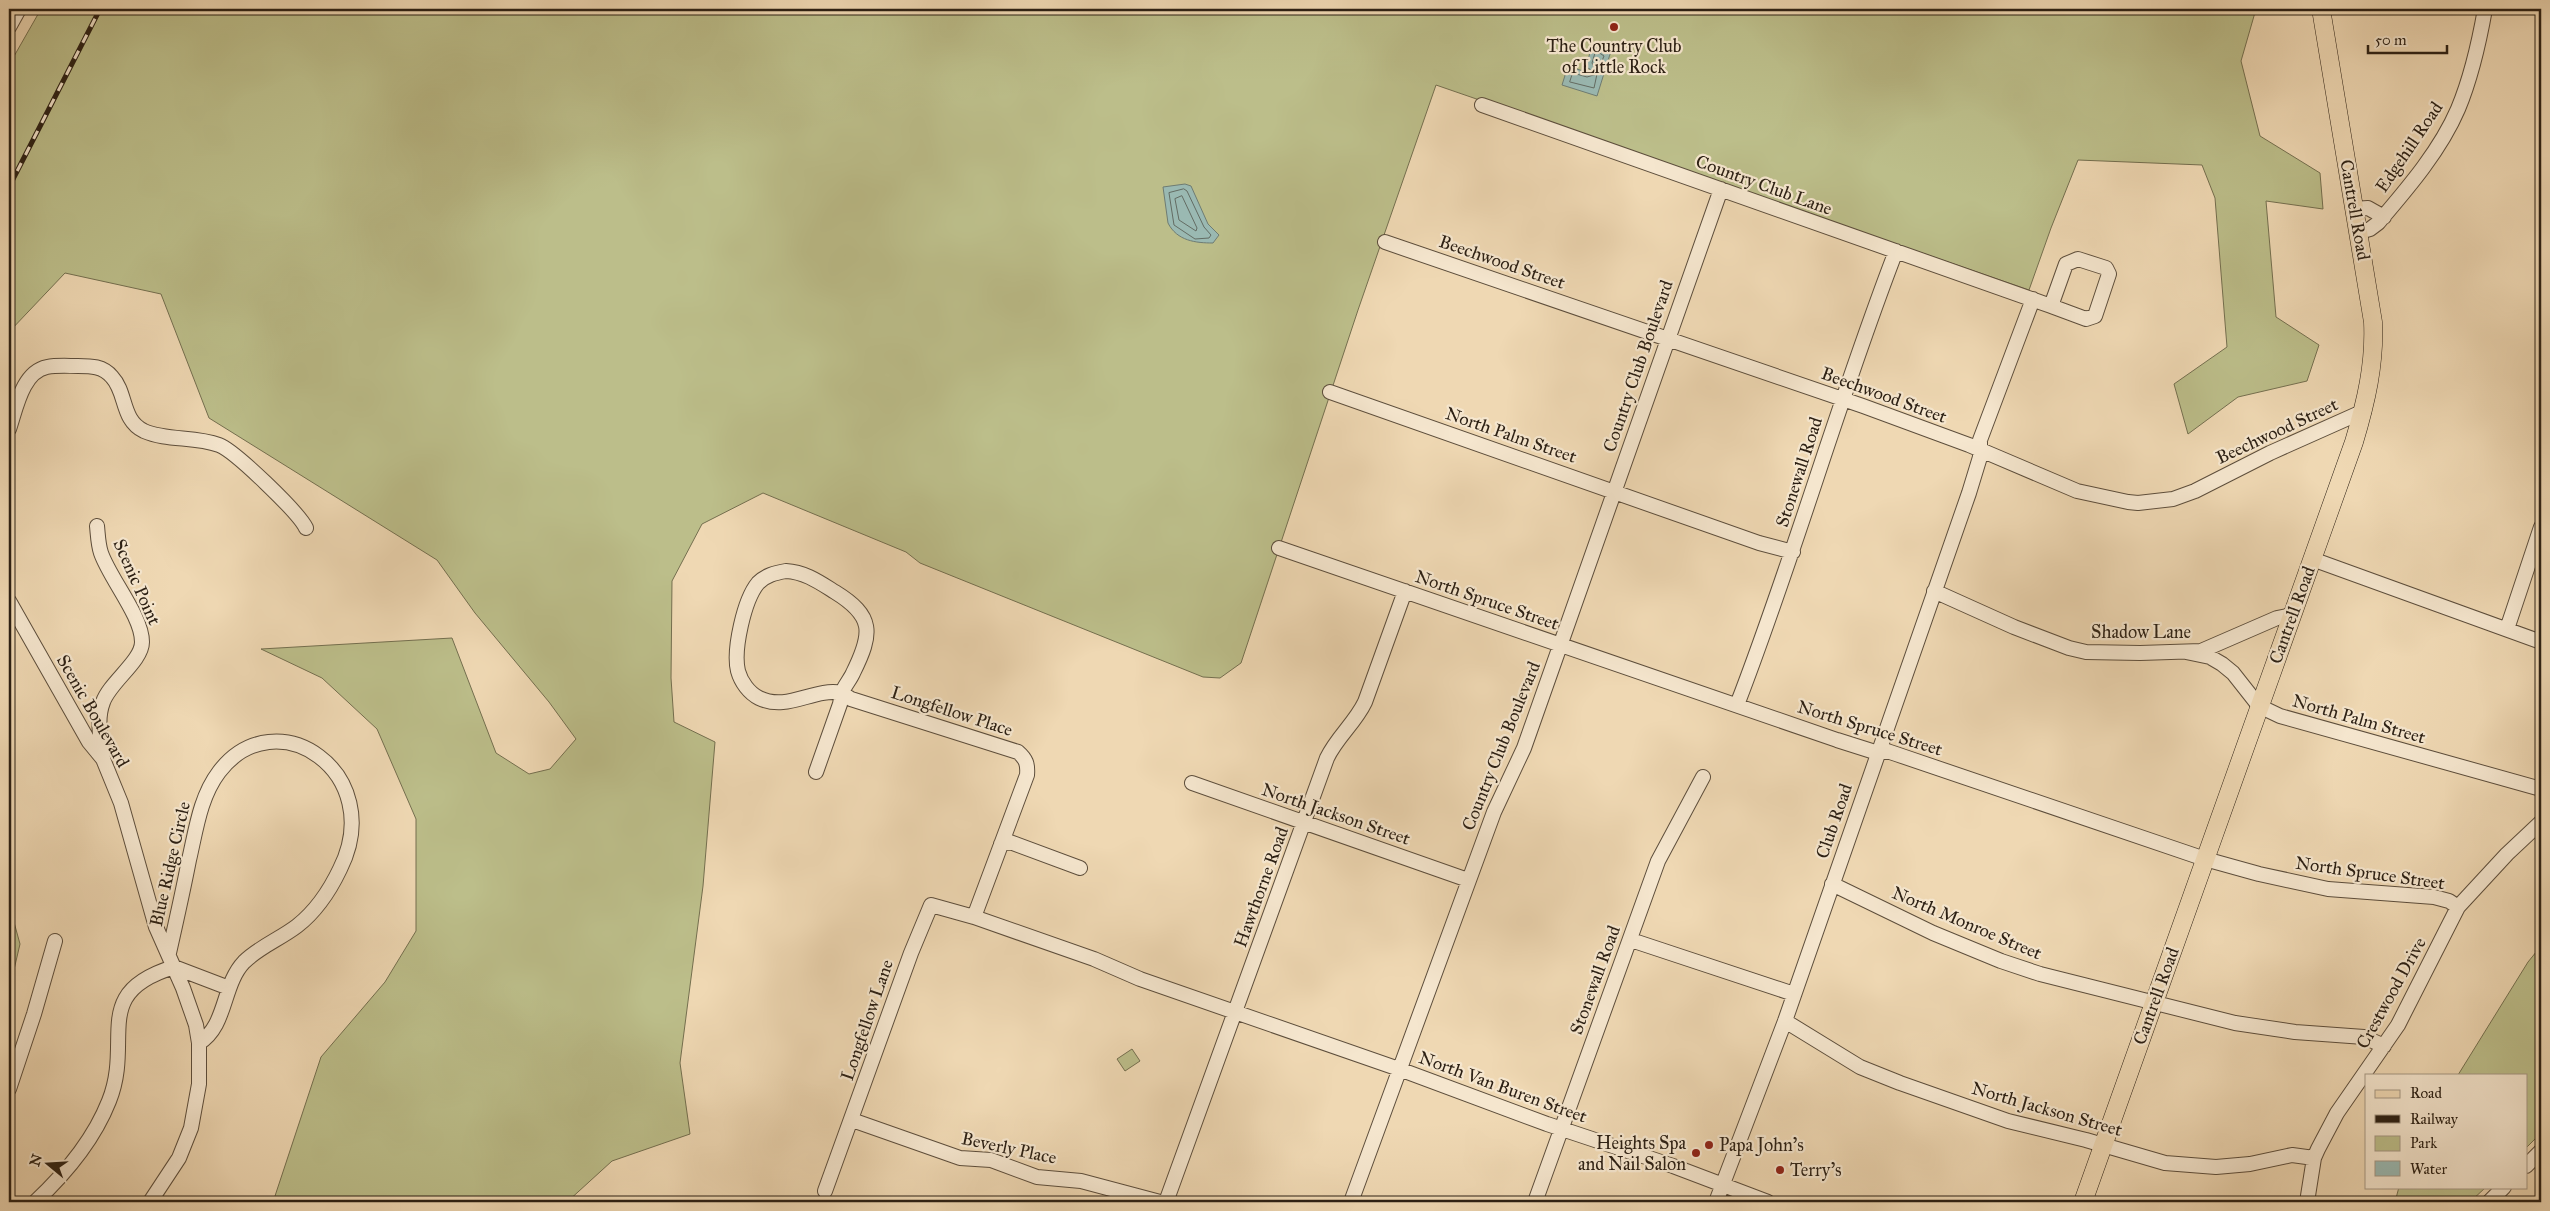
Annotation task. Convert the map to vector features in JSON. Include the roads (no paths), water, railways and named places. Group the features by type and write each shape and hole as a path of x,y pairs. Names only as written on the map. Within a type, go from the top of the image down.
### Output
{"main road":[{"name":"Cantrell Road","path":"2083,1202 2364,411 2373,367 2373,322 2321,9"}],"street":[{"path":"9,27 19,9"},
{"name":"Edgehill Road","path":"2359,232 2374,227 2384,217 2417,175 2457,111 2479,39 2485,9"},
{"name":"Country Club Lane","path":"1482,105 2086,319 2092,319 2095,316 2108,278 2108,271 2078,259 2070,261 2066,264 2051,306"},
{"name":"Country Club Boulevard","path":"1351,1202 1468,880 1494,812 1524,748 1721,189"},
{"name":"Edgehill Road","path":"2354,209 2368,208 2384,217"},
{"name":"Beechwood Street","path":"1385,242 1842,400 1979,450 2077,490 2138,503 2173,499 2195,491 2270,453 2364,411"},
{"name":"Stonewall Road","path":"1737,705 1793,552 1842,400 1896,251"},
{"path":"1979,450 1980,440 2033,299"},
{"path":"9,428 25,385 34,373 48,366 102,369 114,378 119,387 128,416 138,427 155,434 203,440 221,445 292,508 301,518 306,528"},
{"name":"North Palm Street","path":"1330,392 1614,490 1759,543 1793,552"},
{"name":"Club Road","path":"1716,1202 1785,1021 1976,470 1979,450"},
{"name":"Scenic Point","path":"97,526 101,554 132,612 142,641 139,653 102,702 99,725 103,759"},
{"path":"2507,629 2541,528"},
{"name":"North Spruce Street","path":"1279,548 1878,753 1887,751 2205,859 2309,886 2434,897 2449,901 2458,907"},
{"path":"2312,559 2541,642"},
{"path":"816,772 840,704 842,693 858,663 866,637 866,623 863,614 852,602 806,574 786,571 766,577 751,593 744,614 737,657 742,681 756,696 769,702 792,702 830,692 842,693"},
{"name":"Hawthorne Road","path":"1166,1202 1331,751 1339,737 1356,719 1365,702 1405,591"},
{"name":"Shadow Lane","path":"1934,591 2014,627 2069,648 2119,653 2201,651 2278,618 2292,615"},
{"name":"Scenic Boulevard","path":"9,601 89,742 103,759 120,803 156,927 162,943 169,953 192,1011 199,1043 199,1084 191,1128 179,1158 150,1202"},
{"name":"North Palm Street","path":"2186,652 2210,657 2222,664 2233,673 2259,706 2280,716 2541,789"},
{"name":"Longfellow Place","path":"842,693 852,699 1018,752 1023,756 1028,765 1027,775 974,917"},
{"name":"Blue Ridge Circle","path":"169,953 200,810 220,772 236,756 262,744 291,744 317,754 338,774 350,801 352,828 346,857 331,885 312,911 296,926 262,948 242,964 212,1032 199,1043"},
{"name":"Stonewall Road","path":"1535,1202 1631,940 1658,860 1703,777"},
{"name":"North Jackson Street","path":"1192,784 1468,880"},
{"name":"Crestwood Drive","path":"2307,1202 2314,1158 2337,1113 2398,1025 2458,907 2507,854 2541,822"},
{"path":"1002,844 1010,842 1080,868"},
{"name":"North Monroe Street","path":"1832,884 1933,933 2001,961 2040,974 2152,1004 2251,1027 2364,1037 2384,1046"},
{"name":"Longfellow Lane","path":"825,1191 911,953 931,905 974,917"},
{"path":"974,917 1094,959 1140,979 1235,1013"},
{"path":"1631,940 1794,994"},
{"path":"9,1089 34,1014 54,941"},
{"path":"35,1202 73,1162 109,1100 116,1075 120,1010 124,998 132,988 174,967 230,988"},
{"name":"North Van Buren Street","path":"1235,1013 1399,1069 1768,1202"},
{"name":"North Jackson Street","path":"1785,1021 1860,1067 1900,1083 2008,1120 2182,1166 2228,1166 2292,1155 2314,1158"},
{"name":"Beverly Place","path":"852,1120 960,1158 991,1160 1038,1177 1081,1181 1160,1202"},
{"path":"2528,1164 2541,1150"},
{"path":"2489,1202 2503,1188"}],"water":[{"path":"1593,45 1611,51 1597,96 1562,85 1568,66 1589,73 1590,69 1585,67"},
{"path":"1185,184 1191,186 1208,224 1219,235 1213,243 1188,240 1176,234 1168,223 1163,187"}],"railway":[{"path":"9,187 100,9"}],"place":[{"name":"The Country Club of Little Rock","path":"1614,27"},
{"name":"Papa John's","path":"1709,1145"},
{"name":"Heights Spa and Nail Salon","path":"1696,1153"},
{"name":"Terry's","path":"1780,1170"}]}
